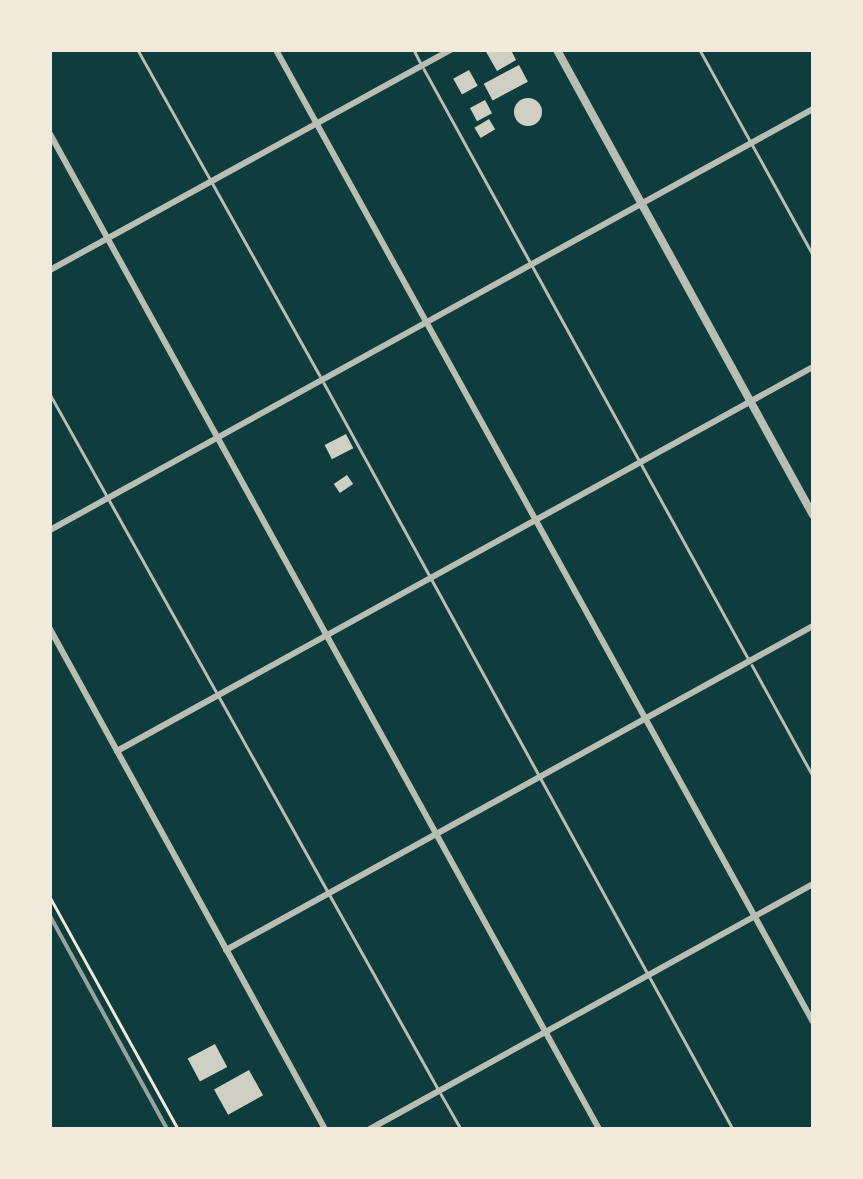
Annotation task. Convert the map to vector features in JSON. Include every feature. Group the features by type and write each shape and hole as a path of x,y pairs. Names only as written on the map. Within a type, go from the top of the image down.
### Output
{"street":[{"path":"276,50 813,1022"},
{"path":"50,270 451,50"},
{"path":"557,50 813,516"},
{"path":"50,530 813,109"},
{"path":"50,134 599,1129"},
{"path":"117,751 813,367"},
{"path":"226,950 813,626"},
{"path":"50,629 325,1129"},
{"path":"370,1129 813,884"}],"lane":[{"path":"138,50 733,1129"},
{"path":"414,50 813,776"},
{"path":"700,50 813,255"},
{"path":"50,394 461,1129"}],"path":[{"path":"50,896 178,1129"}],"building":[{"path":"485,50 512,52 516,60 497,71"},
{"path":"519,65 528,82 493,101 484,84"},
{"path":"469,70 478,86 462,94 453,79"},
{"path":"528,98 538,102 542,112 538,122 528,126 518,122 514,112 518,102"},
{"path":"485,100 492,113 477,121 470,108"},
{"path":"489,119 495,129 481,138 474,128"},
{"path":"346,434 353,448 332,459 325,445"},
{"path":"347,475 353,484 340,493 334,484"},
{"path":"215,1044 227,1067 200,1082 188,1059"},
{"path":"249,1070 263,1095 228,1115 214,1089"}],"railway":[{"path":"50,916 167,1129"}]}
